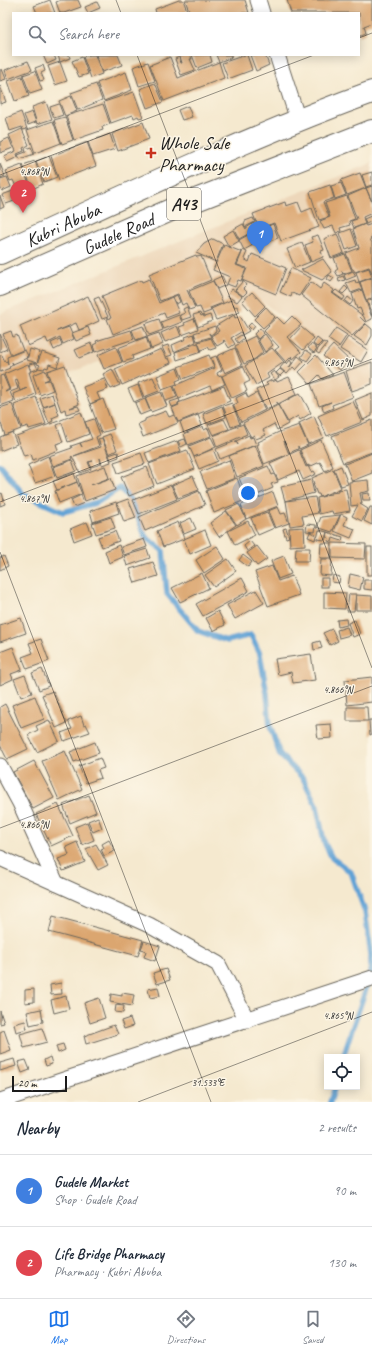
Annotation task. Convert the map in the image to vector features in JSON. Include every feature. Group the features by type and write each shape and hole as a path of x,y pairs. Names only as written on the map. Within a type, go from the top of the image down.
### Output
{"highway":[{"name":"Gudele Road","path":"126,195 187,167 298,120 372,92"},
{"name":"Gudele Road","path":"0,285 173,208 372,131"},
{"name":"Kubri Abuba","path":"0,253 126,195"}],"street":[{"path":"258,0 262,12"},
{"path":"277,56 298,120"},
{"path":"0,766 20,803 56,883"},
{"path":"0,858 149,925 218,964 247,1020"},
{"path":"0,1101 372,978"}],"shaded area":[{"path":"372,163 372,385 261,301 0,399 0,314"}],"building":[{"path":"50,0 55,12 37,12 34,6"},
{"path":"61,0 78,0 81,7 67,12 60,12 56,2"},
{"path":"179,0 183,0 188,12 156,12 155,9"},
{"path":"185,0 245,0 249,12 190,12"},
{"path":"287,0 372,0 372,23 364,26 366,33 360,36 360,12 291,12"},
{"path":"97,2 100,8 88,12 85,7"},
{"path":"43,56 54,56 56,60 47,64"},
{"path":"58,56 69,56 70,58 60,62"},
{"path":"95,56 102,74 91,78 83,57"},
{"path":"96,56 118,56 122,65 102,72"},
{"path":"190,56 192,59 190,59 195,70 181,75 175,59 179,57 182,63 180,57"},
{"path":"192,56 210,56 212,62 197,68"},
{"path":"216,56 232,57 219,62"},
{"path":"242,56 247,56 252,70 228,79 222,63"},
{"path":"250,56 265,56 269,65 256,71"},
{"path":"82,57 88,74 79,77 72,61"},
{"path":"170,57 178,78 219,62 224,78 164,101 150,65"},
{"path":"28,61 32,70 8,79 5,70"},
{"path":"60,62 67,81 55,85 48,66"},
{"path":"148,62 155,81 139,86 133,67"},
{"path":"43,65 45,71 41,73 44,80 40,81 35,68"},
{"path":"2,69 6,79 0,81 0,70"},
{"path":"35,71 42,90 30,94 23,75"},
{"path":"126,72 132,90 104,101 97,83"},
{"path":"22,76 29,96 15,101 8,81"},
{"path":"155,83 163,102 147,108 140,89"},
{"path":"96,84 102,100 78,110 71,93"},
{"path":"0,86 6,102 0,104"},
{"path":"134,92 143,117 139,118 138,116 134,118 133,115 111,123 104,102"},
{"path":"71,96 77,111 65,116 59,101"},
{"path":"46,102 52,119 37,124 32,107"},
{"path":"59,104 63,115 54,118 50,107"},
{"path":"103,104 110,124 102,127 103,130 74,140 66,116"},
{"path":"188,106 192,117 182,120 178,110"},
{"path":"21,112 27,129 23,130 22,127 10,131 6,118"},
{"path":"32,112 36,122 28,125 24,115"},
{"path":"65,117 73,140 62,144 54,120"},
{"path":"53,121 61,143 35,153 27,130"},
{"path":"143,122 149,139 118,151 112,134"},
{"path":"22,129 29,145 23,148 24,151 17,154 18,157 7,162 4,156 16,151 9,135"},
{"path":"110,134 115,149 93,156 88,142"},
{"path":"9,138 13,148 0,153 0,142"},
{"path":"87,142 96,166 59,180 51,156"},
{"path":"31,147 34,154 20,159 18,155 26,152 25,149"},
{"path":"49,156 57,177 44,182 36,161"},
{"path":"35,161 43,184 32,189 23,165"},
{"path":"0,164 5,176 0,178"},
{"path":"22,165 30,187 18,191 13,180 10,181 6,171"},
{"path":"372,172 372,185 366,187 362,175"},
{"path":"360,173 366,188 347,195 341,180"},
{"path":"7,177 11,187 2,191 0,187 0,179"},
{"path":"341,183 346,195 335,199 331,186"},
{"path":"330,185 334,198 323,202 329,217 319,220 310,192"},
{"path":"372,186 372,213 363,217 365,224 354,228 351,221 357,219 348,196"},
{"path":"13,191 17,200 6,204 2,195"},
{"path":"0,196 4,207 0,209"},
{"path":"347,196 355,219 349,221 350,225 340,228 341,231 336,233 333,226 324,229 320,221 330,217 325,203"},
{"path":"285,202 286,206 298,202 302,212 312,208 319,227 281,241 274,223 258,229 253,214"},
{"path":"371,216 372,221 366,224 364,219"},
{"path":"253,218 255,222 245,227 245,221"},
{"path":"254,223 257,229 239,239 234,229 243,224 246,229"},
{"path":"273,224 278,238 270,241 269,236 261,239 258,230"},
{"path":"365,224 366,226 372,224 372,238 370,239 372,243 372,273 369,267 355,272 352,269 346,253 359,248 353,229"},
{"path":"351,229 357,246 346,250 340,233"},
{"path":"233,230 239,241 229,247 223,236"},
{"path":"257,231 261,238 253,242 249,235"},
{"path":"337,234 344,253 331,258 324,239"},
{"path":"248,235 253,245 244,250 239,240"},
{"path":"318,235 324,250 321,251 323,257 311,262 305,245 313,242 311,237"},
{"path":"213,239 223,244 216,262 196,253 204,244"},
{"path":"302,243 310,262 295,268 287,249"},
{"path":"224,245 242,252 236,265 246,269 241,281 238,280 235,287 227,284 230,277 213,270"},
{"path":"243,250 247,252 244,259 249,262 252,254 286,268 276,294 242,280 247,268 237,265"},
{"path":"345,254 352,271 338,276 335,271 338,269 334,258"},
{"path":"196,255 197,257 201,256 211,280 187,290 195,308 189,310 186,303 182,305 178,294 160,301 149,274"},
{"path":"323,259 332,272 322,280 301,270"},
{"path":"291,268 311,278 299,296 292,293 291,297 280,292"},
{"path":"369,268 372,277 359,282 356,272"},
{"path":"353,271 356,276 346,280 344,275"},
{"path":"329,275 334,278 331,282 327,279"},
{"path":"222,276 226,285 217,289 213,280"},
{"path":"343,276 345,280 339,282 338,278"},
{"path":"372,278 372,298 366,300 360,282"},
{"path":"149,279 159,303 172,297 179,313 166,318 164,313 113,334 107,319 111,318 102,296 141,280 142,282"},
{"path":"355,280 356,283 359,282 362,289 351,293 346,283"},
{"path":"213,281 223,303 210,308 211,311 203,314 200,307 196,308 189,291"},
{"path":"243,281 246,285 243,288 247,292 243,296 235,290"},
{"path":"311,282 320,289 324,283 334,290 332,293 362,315 360,317 366,323 352,336 301,295"},
{"path":"345,286 348,289 343,294 340,292"},
{"path":"232,289 242,296 237,302 227,296"},
{"path":"336,290 345,297 343,300 333,293"},
{"path":"362,290 372,318 366,322 360,308 357,309 352,294"},
{"path":"252,292 265,306 255,316 242,301"},
{"path":"177,295 180,302 176,304 173,297"},
{"path":"88,296 99,321 79,330 76,323 57,331 69,327 74,339 63,344 60,337 48,343 46,338 28,346 20,326"},
{"path":"99,297 108,317 102,319 94,299"},
{"path":"348,297 353,301 350,305 345,301"},
{"path":"372,299 372,316 367,301"},
{"path":"231,300 240,312 216,320 211,309"},
{"path":"187,307 191,317 182,320 180,315 185,313 183,309"},
{"path":"266,307 275,317 263,328 254,319"},
{"path":"200,313 201,316 203,315 204,317 210,315 212,321 198,327 193,315"},
{"path":"179,315 182,322 164,329 161,322"},
{"path":"234,315 235,318 240,316 249,331 242,335 241,332 231,338 235,344 229,348 224,340 224,342 217,346 211,336 219,331 216,326"},
{"path":"292,316 301,325 287,337 301,352 292,360 292,356 286,362 275,350 279,347 264,331 277,317 284,324"},
{"path":"159,319 163,330 149,335 145,324"},
{"path":"194,319 198,329 182,335 179,327"},
{"path":"251,323 255,326 252,330 248,326"},
{"path":"366,324 372,329 372,336 367,345 354,336"},
{"path":"143,326 147,336 136,340 132,330"},
{"path":"177,326 181,336 165,342 161,333"},
{"path":"215,326 216,331 210,335 211,337 197,341 194,333"},
{"path":"88,327 91,335 76,341 72,333"},
{"path":"301,327 314,338 303,350 290,339"},
{"path":"260,328 264,333 258,339 254,334"},
{"path":"336,328 347,335 339,347 328,339"},
{"path":"131,330 134,339 95,352 93,345 97,343 96,341"},
{"path":"11,331 13,337 17,335 23,350 11,355 3,334"},
{"path":"159,333 163,344 151,349 147,337"},
{"path":"0,334 7,349 0,352"},
{"path":"194,334 196,342 174,352 172,345 186,339 185,337"},
{"path":"265,334 273,345 265,352 258,340"},
{"path":"241,335 244,338 238,343 235,339"},
{"path":"255,336 263,352 255,359 244,364 235,346"},
{"path":"146,337 150,349 132,356 133,359 123,362 118,348"},
{"path":"348,337 368,350 361,362 340,349"},
{"path":"211,338 216,348 210,350 208,347 201,350 198,342"},
{"path":"317,338 322,342 317,347 313,344"},
{"path":"60,339 62,346 54,350 51,343"},
{"path":"323,342 327,344 319,354 316,352"},
{"path":"91,343 94,352 79,358 75,350"},
{"path":"198,343 201,352 177,360 175,352"},
{"path":"311,344 317,348 314,353 308,348"},
{"path":"168,345 172,355 166,357 167,359 169,358 171,363 122,385 115,369 161,349 166,356 162,347"},
{"path":"333,345 349,360 340,370 323,356"},
{"path":"116,347 122,362 104,369 98,355"},
{"path":"235,348 242,365 225,373 217,356"},
{"path":"272,348 284,362 267,374 269,378 256,385 245,366"},
{"path":"30,349 40,352 37,363 27,360"},
{"path":"25,350 28,356 26,357 27,358 13,364 12,362 13,365 9,367 10,368 0,372 0,356 2,355 5,362 7,361 8,364 7,357"},
{"path":"306,350 312,354 307,361 301,357"},
{"path":"42,352 60,358 57,367 49,364 48,368 38,368 40,365 37,364"},
{"path":"209,355 214,367 183,379 178,367"},
{"path":"316,355 333,375 322,379 319,375 310,384 299,372"},
{"path":"216,356 222,370 217,373 218,376 221,375 225,384 212,390 210,386 179,399 174,386 215,368 211,358"},
{"path":"298,356 304,361 296,370 293,367 287,374 280,368 285,362 287,364 290,360 292,363 289,368"},
{"path":"372,362 372,384 352,391 346,371"},
{"path":"35,363 38,369 32,371 29,364"},
{"path":"28,364 36,394 16,402 13,394 20,391 17,379 15,380 18,389 10,392 14,401 0,406 0,376 3,375 9,389 5,392 10,390 4,374"},
{"path":"65,365 79,404 70,408 78,406 80,410 66,414 65,409 61,411 47,371"},
{"path":"243,366 250,381 244,384 247,391 232,398 222,376"},
{"path":"177,368 181,379 176,381 177,384 162,389 157,376"},
{"path":"112,369 120,385 111,389 103,374"},
{"path":"280,369 284,372 280,376 276,373"},
{"path":"45,370 49,379 44,381 49,380 53,390 40,395 33,375"},
{"path":"274,371 279,377 275,380 270,374"},
{"path":"344,372 353,397 332,405 333,408 324,412 322,406 331,402 319,406 311,384"},
{"path":"153,377 159,391 144,397 138,383"},
{"path":"289,377 297,394 278,404 277,402 277,404 266,409 256,390 268,385 266,383 272,380 273,382 276,380 277,382"},
{"path":"104,379 108,389 97,393 100,400 90,404 83,387"},
{"path":"138,385 143,398 134,402 128,389"},
{"path":"173,386 177,397 166,401 162,390"},
{"path":"224,386 230,401 178,422 172,408 179,405 178,403"},
{"path":"161,392 167,406 151,412 145,398"},
{"path":"246,393 248,398 257,393 265,410 241,422 233,405 238,403 236,398"},
{"path":"300,393 311,413 300,420 298,416 288,422 278,405"},
{"path":"372,393 372,416 363,420 355,400"},
{"path":"52,394 55,403 43,407 40,398"},
{"path":"36,397 46,424 29,429 28,426 22,428 14,405"},
{"path":"103,399 114,429 101,433 90,404"},
{"path":"145,399 150,411 140,415 135,403"},
{"path":"179,399 180,402 178,405 172,407 170,402"},
{"path":"353,401 362,422 327,436 318,416"},
{"path":"55,403 59,415 52,418 53,421 49,423 43,408"},
{"path":"232,403 240,424 231,427 223,406"},
{"path":"12,404 21,429 5,435 0,421 0,408"},
{"path":"278,405 288,424 277,430 274,424 263,430 266,435 256,439 254,435 251,437 243,423"},
{"path":"222,406 226,417 207,424 203,414"},
{"path":"166,411 169,417 174,415 178,423 143,437 138,424 145,421 145,419"},
{"path":"81,412 89,434 68,442 62,423 57,425 63,442 56,444 58,450 33,460 31,454 24,456 16,436"},
{"path":"198,415 202,425 184,433 180,422"},
{"path":"314,416 323,438 308,444 299,423"},
{"path":"94,419 100,435 96,437 99,446 74,456 101,447 98,439 102,438 111,462 102,465 100,458 101,464 91,467 89,462 93,461 88,462 91,469 80,473 72,456 72,459 53,466 49,456 72,448 71,446 92,439 85,422"},
{"path":"224,419 229,429 213,435 208,425"},
{"path":"372,420 372,452 343,463 332,436"},
{"path":"243,424 247,434 217,447 213,436"},
{"path":"299,425 308,445 299,449 298,446 298,449 289,453 284,441 289,454 264,464 257,445 259,444 258,442"},
{"path":"203,426 204,430 208,428 211,436 188,445 184,434"},
{"path":"12,432 17,444 0,451 0,437"},
{"path":"110,434 117,450 109,454 102,437"},
{"path":"249,435 250,438 253,437 256,445 220,459 216,449"},
{"path":"211,437 216,447 194,457 189,446"},
{"path":"185,439 187,444 181,447 178,441"},
{"path":"321,440 333,467 325,471 320,462 309,467 309,465 307,466 300,450"},
{"path":"177,441 181,451 149,463 145,453"},
{"path":"255,445 264,466 237,477 229,456"},
{"path":"213,449 218,461 199,469 194,457"},
{"path":"187,450 195,469 157,484 149,464"},
{"path":"299,450 306,467 308,466 311,472 314,471 316,474 303,480 299,471 278,480 270,463"},
{"path":"118,452 119,457 111,460 109,455"},
{"path":"141,453 145,464 118,473 114,462"},
{"path":"372,453 372,473 352,481 345,464"},
{"path":"48,456 55,476 35,483 28,465"},
{"path":"72,460 76,471 57,478 53,467"},
{"path":"229,460 235,478 207,489 200,472"},
{"path":"105,466 109,478 91,485 111,478 115,490 85,501 77,476"},
{"path":"268,466 272,475 274,474 278,482 271,484 273,488 248,499 239,478"},
{"path":"341,466 348,484 341,486 334,469"},
{"path":"147,467 154,486 129,496 121,477"},
{"path":"333,469 341,488 320,497 319,494 317,494 312,478"},
{"path":"74,473 77,482 57,490 53,481"},
{"path":"193,476 199,490 178,498 172,485"},
{"path":"237,478 245,500 214,513 206,491"},
{"path":"311,480 314,493 285,501 281,487"},
{"path":"368,480 369,491 360,493 362,504 360,504 368,509 362,521 352,516 358,505 351,506 349,482"},
{"path":"77,482 82,494 59,503 55,491"},
{"path":"171,485 177,499 139,514 133,500"},
{"path":"346,489 350,511 333,514 332,511 319,514 317,498 338,492 338,490"},
{"path":"199,491 205,505 145,531 139,517"},
{"path":"273,492 278,506 246,519 241,505"},
{"path":"2,493 5,504 0,506 0,494"},
{"path":"369,493 370,500 363,500 362,494"},
{"path":"81,495 84,503 74,507 71,500"},
{"path":"315,497 318,513 302,516 304,524 290,526 286,501"},
{"path":"128,499 136,518 124,522 117,503"},
{"path":"116,502 119,513 93,522 90,511"},
{"path":"239,504 246,519 237,525 226,510"},
{"path":"278,507 281,514 285,513 289,523 275,528 268,511"},
{"path":"370,507 372,507 372,525 364,521"},
{"path":"226,511 236,525 219,537 210,523"},
{"path":"267,512 274,528 258,535 251,518"},
{"path":"341,514 347,517 344,525 355,529 351,538 334,531"},
{"path":"340,515 332,532 317,527 321,517"},
{"path":"111,517 115,528 96,534 92,523"},
{"path":"191,518 196,529 184,534 180,523"},
{"path":"248,521 255,535 235,545 228,531"},
{"path":"87,522 92,534 74,541 70,529"},
{"path":"178,522 184,539 163,547 157,531"},
{"path":"307,524 316,525 315,532 306,531"},
{"path":"304,527 305,545 290,546 289,528"},
{"path":"286,528 289,537 286,538 283,529"},
{"path":"205,530 211,545 190,554 184,539"},
{"path":"319,530 327,532 325,540 317,539"},
{"path":"115,531 119,541 102,547 98,537"},
{"path":"310,532 316,535 315,540 308,537"},
{"path":"327,532 343,537 342,541 333,538 332,542 328,541 329,538 326,537"},
{"path":"144,539 147,547 124,555 121,547"},
{"path":"250,541 254,546 247,551 244,546"},
{"path":"321,543 331,543 331,558 320,558"},
{"path":"332,543 366,544 365,559 332,558"},
{"path":"119,545 123,557 109,563 105,551"},
{"path":"217,546 225,559 204,573 196,560"},
{"path":"257,546 267,559 257,566 247,553"},
{"path":"367,547 372,547 372,575 367,575"},
{"path":"296,548 310,548 309,561 295,561"},
{"path":"147,549 150,558 127,566 124,556"},
{"path":"243,555 252,562 248,567 239,560"},
{"path":"4,556 8,566 0,570 0,558"},
{"path":"284,556 291,574 278,579 271,561"},
{"path":"228,559 236,571 214,587 205,575"},
{"path":"321,559 332,559 331,576 320,575"},
{"path":"153,562 158,576 135,583 130,569"},
{"path":"272,566 278,581 292,576 299,595 268,606 255,572"},
{"path":"202,573 209,588 180,602 172,588"},
{"path":"350,574 363,577 360,590 348,587"},
{"path":"333,575 340,577 339,583 332,582"},
{"path":"242,578 249,591 203,616 196,604"},
{"path":"321,578 328,578 328,587 321,587"},
{"path":"364,580 372,580 372,590 364,589"},
{"path":"256,590 264,603 235,619 227,605"},
{"path":"324,592 346,593 345,609 324,608"},
{"path":"349,594 356,594 354,611 347,611"},
{"path":"356,595 372,596 372,610 356,610"},
{"path":"218,611 225,625 213,631 206,618"},
{"path":"21,618 26,633 0,642 0,625"},
{"path":"346,619 347,625 338,627 337,620"},
{"path":"355,620 360,634 353,637 348,623"},
{"path":"347,627 350,635 339,638 337,630"},
{"path":"332,629 338,641 330,645 323,633"},
{"path":"41,639 49,661 27,669 22,657 33,653 29,643"},
{"path":"320,641 322,648 314,650 313,643"},
{"path":"13,647 22,670 11,674 13,679 0,685 0,652"},
{"path":"311,654 315,680 293,683 291,672 278,675 275,659"},
{"path":"42,669 49,686 39,690 32,673"},
{"path":"25,675 32,693 21,697 14,679"},
{"path":"372,677 372,702 347,705 345,680"},
{"path":"53,691 67,723 56,728 42,695"},
{"path":"35,696 44,719 21,728 12,705"},
{"path":"5,704 28,749 7,759 0,745 0,707"},
{"path":"347,707 367,707 368,721 347,721"},
{"path":"81,716 84,725 86,724 90,732 64,741 61,733 72,729 68,721"},
{"path":"49,720 59,741 37,752 28,735 38,730 36,726"},
{"path":"369,720 372,720 372,734 370,735"},
{"path":"331,724 332,738 318,739 316,725"},
{"path":"95,742 99,753 74,762 70,752"},
{"path":"65,751 82,789 59,800 42,761"},
{"path":"100,758 104,768 98,770 101,778 86,783 79,766"},
{"path":"34,761 54,798 33,809 13,772"},
{"path":"89,795 96,812 70,823 63,805"},
{"path":"58,804 73,836 51,846 36,814"},
{"path":"98,817 102,828 93,832 88,821"},
{"path":"87,822 94,840 82,845 75,827"},
{"path":"109,840 115,851 104,856 101,849 104,848 102,844"},
{"path":"77,842 85,862 63,871 58,859 69,855 66,847"},
{"path":"96,844 108,865 98,870 86,849"},
{"path":"53,916 143,940 138,956 49,932"},
{"path":"144,941 160,946 155,961 144,957 146,951 141,949"},
{"path":"166,969 170,980 157,984 153,973"},
{"path":"61,983 62,994 51,995 50,985"},
{"path":"158,987 160,996 150,998 148,989"},
{"path":"34,989 34,1002 25,1003 25,990"},
{"path":"122,993 134,995 132,1006 110,1002 111,994 122,996"},
{"path":"66,996 69,1009 54,1013 51,1000"},
{"path":"99,998 105,1018 90,1023 84,1003"},
{"path":"116,1005 124,1006 123,1013 115,1012"},
{"path":"41,1009 43,1022 30,1025 27,1012"},
{"path":"0,1011 4,1023 0,1024"},
{"path":"130,1018 133,1026 124,1029 121,1021"},
{"path":"25,1021 27,1029 16,1032 14,1024"},
{"path":"114,1025 118,1034 86,1044 84,1036"},
{"path":"42,1028 47,1042 24,1048 20,1034"},
{"path":"4,1030 11,1050 0,1054 0,1032"},
{"path":"63,1044 65,1050 58,1053 56,1046"},
{"path":"50,1057 52,1064 46,1066 44,1060"},
{"path":"14,1059 16,1066 0,1071 0,1063"},
{"path":"26,1060 30,1070 22,1073 18,1062"}],"waterway":[{"path":"0,465 23,494 63,512 98,502 120,488 133,503 145,536 163,551 167,594 198,631 227,641 251,635 260,654 267,694 270,726 280,755 303,778 317,807 324,842 332,858 351,872 365,912 371,955 370,978 344,1054"},
{"path":"330,1102 334,1090"}],"place":[{"name":"Whole Sale Pharmacy","path":"151,153"},
{"name":"Life Bridge Pharmacy","path":"23,213"},
{"name":"Gudele Market","path":"260,254"}]}
